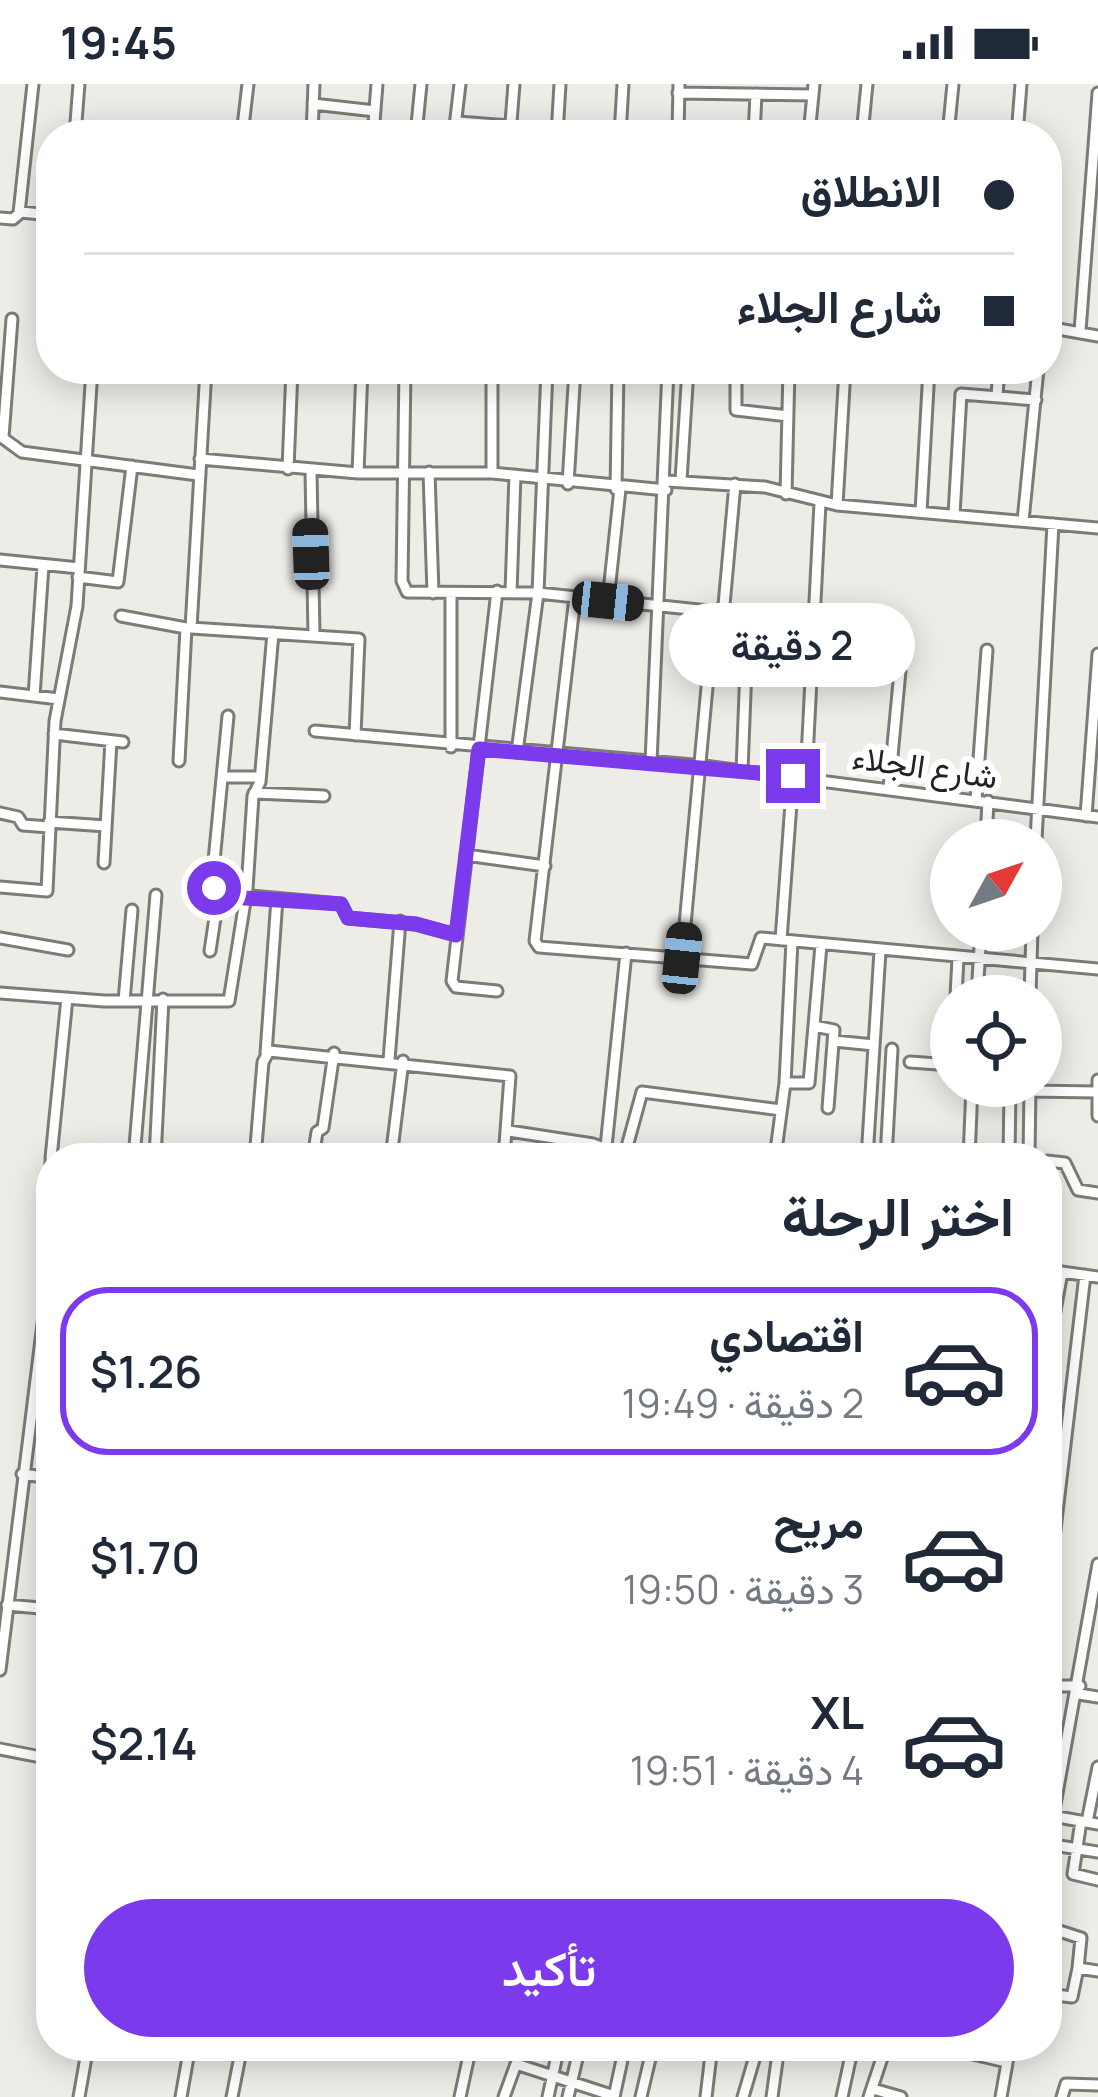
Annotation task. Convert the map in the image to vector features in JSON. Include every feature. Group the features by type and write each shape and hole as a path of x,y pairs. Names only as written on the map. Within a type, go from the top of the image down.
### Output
{"street":[{"path":"19,213 33,84"},
{"path":"76,120 80,84"},
{"path":"244,120 248,84"},
{"path":"312,120 314,84"},
{"path":"374,120 376,84"},
{"path":"417,120 421,84"},
{"path":"458,120 460,84"},
{"path":"512,120 514,84"},
{"path":"558,120 560,84"},
{"path":"621,120 622,84"},
{"path":"863,120 867,84"},
{"path":"949,120 953,84"},
{"path":"1018,120 1021,84"},
{"path":"678,120 678,88 756,94 813,89 810,120"},
{"path":"1080,332 1098,93"},
{"path":"755,120 756,94"},
{"path":"313,104 375,111"},
{"path":"0,218 36,214"},
{"path":"12,319 1,436 22,452 198,475"},
{"path":"1062,329 1098,336"},
{"path":"0,887 47,891 54,734 79,573 91,384"},
{"path":"178,761 205,384"},
{"path":"288,469 291,384"},
{"path":"358,473 361,384"},
{"path":"404,384 401,473 403,585 407,592 538,593 714,612 724,605 735,484"},
{"path":"492,384 492,473"},
{"path":"517,752 538,593 546,384"},
{"path":"568,484 573,384"},
{"path":"608,601 618,489 617,384"},
{"path":"652,762 668,384"},
{"path":"681,480 687,384"},
{"path":"736,384 736,410 788,416"},
{"path":"786,494 789,384"},
{"path":"837,505 844,384"},
{"path":"920,512 928,384"},
{"path":"997,395 998,384"},
{"path":"1023,521 1037,384"},
{"path":"954,515 960,396 966,392 1036,400"},
{"path":"200,459 310,471 492,473 618,489 681,480 735,484 837,505 1098,528"},
{"path":"0,560 118,582 132,466"},
{"path":"310,471 314,635"},
{"path":"429,472 433,593"},
{"path":"512,592 515,475"},
{"path":"806,778 820,502"},
{"path":"1037,819 1053,524"},
{"path":"34,696 43,566"},
{"path":"497,591 454,986 497,991"},
{"path":"451,593 451,747"},
{"path":"575,597 536,945 754,964 758,939 1098,969"},
{"path":"682,958 704,766 714,612"},
{"path":"121,616 189,628 361,641 356,735"},
{"path":"0,993 227,1004 245,898 273,633"},
{"path":"984,819 987,650"},
{"path":"1092,816 1098,653"},
{"path":"742,771 746,667 900,671 890,788"},
{"path":"0,692 59,699"},
{"path":"228,716 214,888 245,898 341,904 348,918 400,921 456,935"},
{"name":"شارع الجلاء","path":"316,731 560,757 704,766 1092,816"},
{"path":"54,734 118,742 104,863"},
{"path":"777,1143 785,1083 793,776"},
{"path":"224,777 260,777"},
{"path":"254,793 324,796"},
{"path":"0,813 18,817 23,825 106,826"},
{"path":"466,855 545,866"},
{"path":"135,1143 156,895"},
{"path":"210,952 224,895"},
{"path":"257,1143 277,899"},
{"path":"124,1001 132,910"},
{"path":"389,1060 400,921"},
{"path":"0,938 68,950"},
{"path":"785,1083 808,1083 820,945"},
{"path":"978,975 979,951"},
{"path":"1031,951 1031,975"},
{"path":"868,1143 880,952"},
{"path":"607,1143 626,953"},
{"path":"957,975 958,958"},
{"path":"53,1143 67,998"},
{"path":"156,1143 164,1000"},
{"path":"814,1026 833,1029 828,1108"},
{"path":"834,1041 874,1045"},
{"path":"887,1143 892,1049"},
{"path":"266,1053 334,1053 510,1076 507,1143"},
{"path":"315,1143 323,1128 334,1053"},
{"path":"393,1143 403,1061"},
{"path":"910,1062 930,1063"},
{"path":"1098,1080 1098,1116"},
{"path":"1062,1090 1097,1092"},
{"path":"631,1143 642,1092 781,1109"},
{"path":"970,1143 971,1107"},
{"path":"1009,1143 1010,1107"},
{"path":"1029,1143 1030,1107"},
{"path":"509,1131 577,1143"},
{"path":"1062,1163 1078,1190 1098,1192"},
{"path":"1062,1272 1098,1277"},
{"path":"1062,1471 1085,1275"},
{"path":"0,1670 5,1580 36,1370"},
{"path":"22,1474 36,1476"},
{"path":"1062,1774 1098,1564"},
{"path":"7,1605 36,1608"},
{"path":"1062,1687 1097,1697 1098,1681"},
{"path":"0,1749 36,1757"},
{"path":"1098,1767 1088,1822 1076,1849 1074,1876 1098,1880"},
{"path":"1062,1847 1098,1852"},
{"path":"1062,1932 1081,1938 1072,1997 1062,1996"},
{"path":"1078,1969 1098,1971"},
{"path":"79,2097 85,2061"},
{"path":"181,2097 187,2061"},
{"path":"232,2097 239,2061"},
{"path":"460,2097 468,2061"},
{"path":"548,2097 555,2061"},
{"path":"568,2097 577,2061"},
{"path":"504,2097 516,2064 614,2097 622,2061"},
{"path":"641,2097 649,2061"},
{"path":"706,2097 710,2061"},
{"path":"743,2097 754,2061"},
{"path":"772,2097 777,2061"},
{"path":"842,2097 848,2061"},
{"path":"881,2061 871,2093 902,2097"},
{"path":"1001,2097 1007,2062 1003,2061"},
{"path":"1062,2097 1066,2084 1098,2085"}],"route":[{"path":"214,888 245,898 341,904 348,918 400,921 456,935 479,749 793,776"}]}
